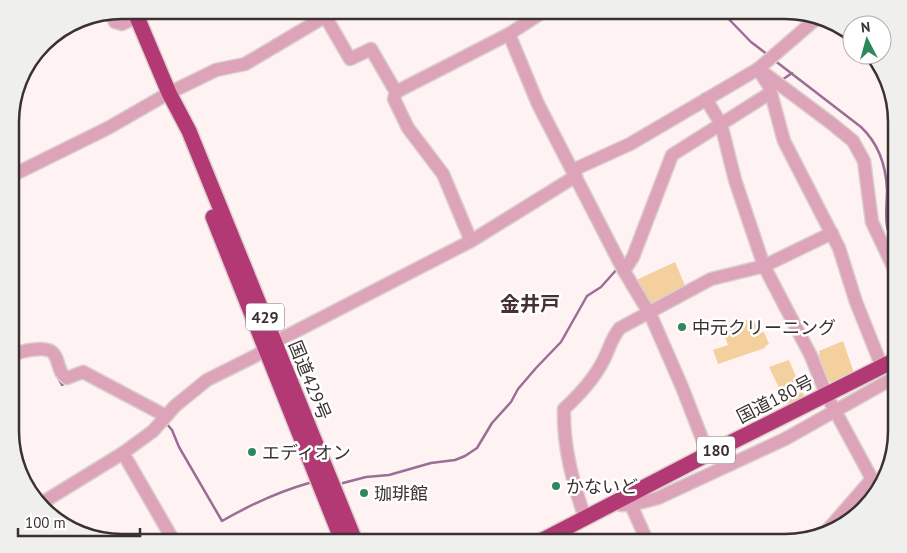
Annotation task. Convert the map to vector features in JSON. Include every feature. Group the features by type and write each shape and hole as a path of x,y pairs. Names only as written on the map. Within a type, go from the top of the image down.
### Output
{"highway":[{"name":"国道429号","path":"138,19 169,93 188,130 271,345 340,534"},
{"name":"国道429号","path":"271,345 352,534"},
{"name":"国道180号","path":"554,534 585,518 624,503 708,454 888,364"}],"street":[{"path":"114,20 115,22 122,24 128,19"},
{"path":"19,172 108,128 169,93 216,70 245,64 321,19"},
{"path":"333,19 350,60 372,49 396,92 394,99 408,128 443,174 472,241"},
{"path":"396,92 509,34 529,19"},
{"path":"46,500 123,453 153,431 175,406 207,380 472,241 574,173 630,144 759,68 812,22"},
{"path":"509,34 538,104 672,363 708,454"},
{"path":"759,68 768,86 784,140 839,248 856,302 882,367"},
{"path":"759,68 853,141 864,161 872,222 888,256"},
{"path":"622,267 633,257 670,158 720,122 770,92"},
{"path":"706,99 720,122 734,180 764,266 811,356 834,410 874,484"},
{"path":"585,518 574,484 566,449 564,409 602,364 615,334 620,328 711,279 764,266 832,233"},
{"path":"19,352 28,349 50,350 54,353 62,375 67,378 83,372 164,419"},
{"path":"643,534 624,503 658,498 785,438 888,381"},
{"path":"123,453 171,534"},
{"path":"842,517 868,493"}],"shaded area":[{"path":"675,262 686,288 648,307 634,281"},
{"path":"753,318 759,333 764,332 769,344 765,348 718,364 713,350 728,345 722,328"},
{"path":"843,341 854,373 833,383 826,380 817,356 820,354 819,351"},
{"path":"789,360 805,398 788,407 769,367"}],"waterway":[{"path":"729,19 751,42 768,55"},
{"path":"774,60 861,127 873,140 885,172 888,229"},
{"path":"782,80 792,73"},
{"path":"343,483 366,477 389,475 431,463 455,460 477,448 492,423 511,402 518,389 561,342 587,296 601,287 618,268"},
{"path":"57,376 62,385 66,383"},
{"path":"166,423 172,430 179,447 222,521 264,499 309,483"}],"place":[{"name":"中元クリーニング","path":"682,327"},
{"name":"エディオン","path":"252,452"},
{"name":"かないど","path":"556,486"},
{"name":"珈琲館","path":"364,493"}],"district":[{"name":"金井戸","path":"530,304"}]}
